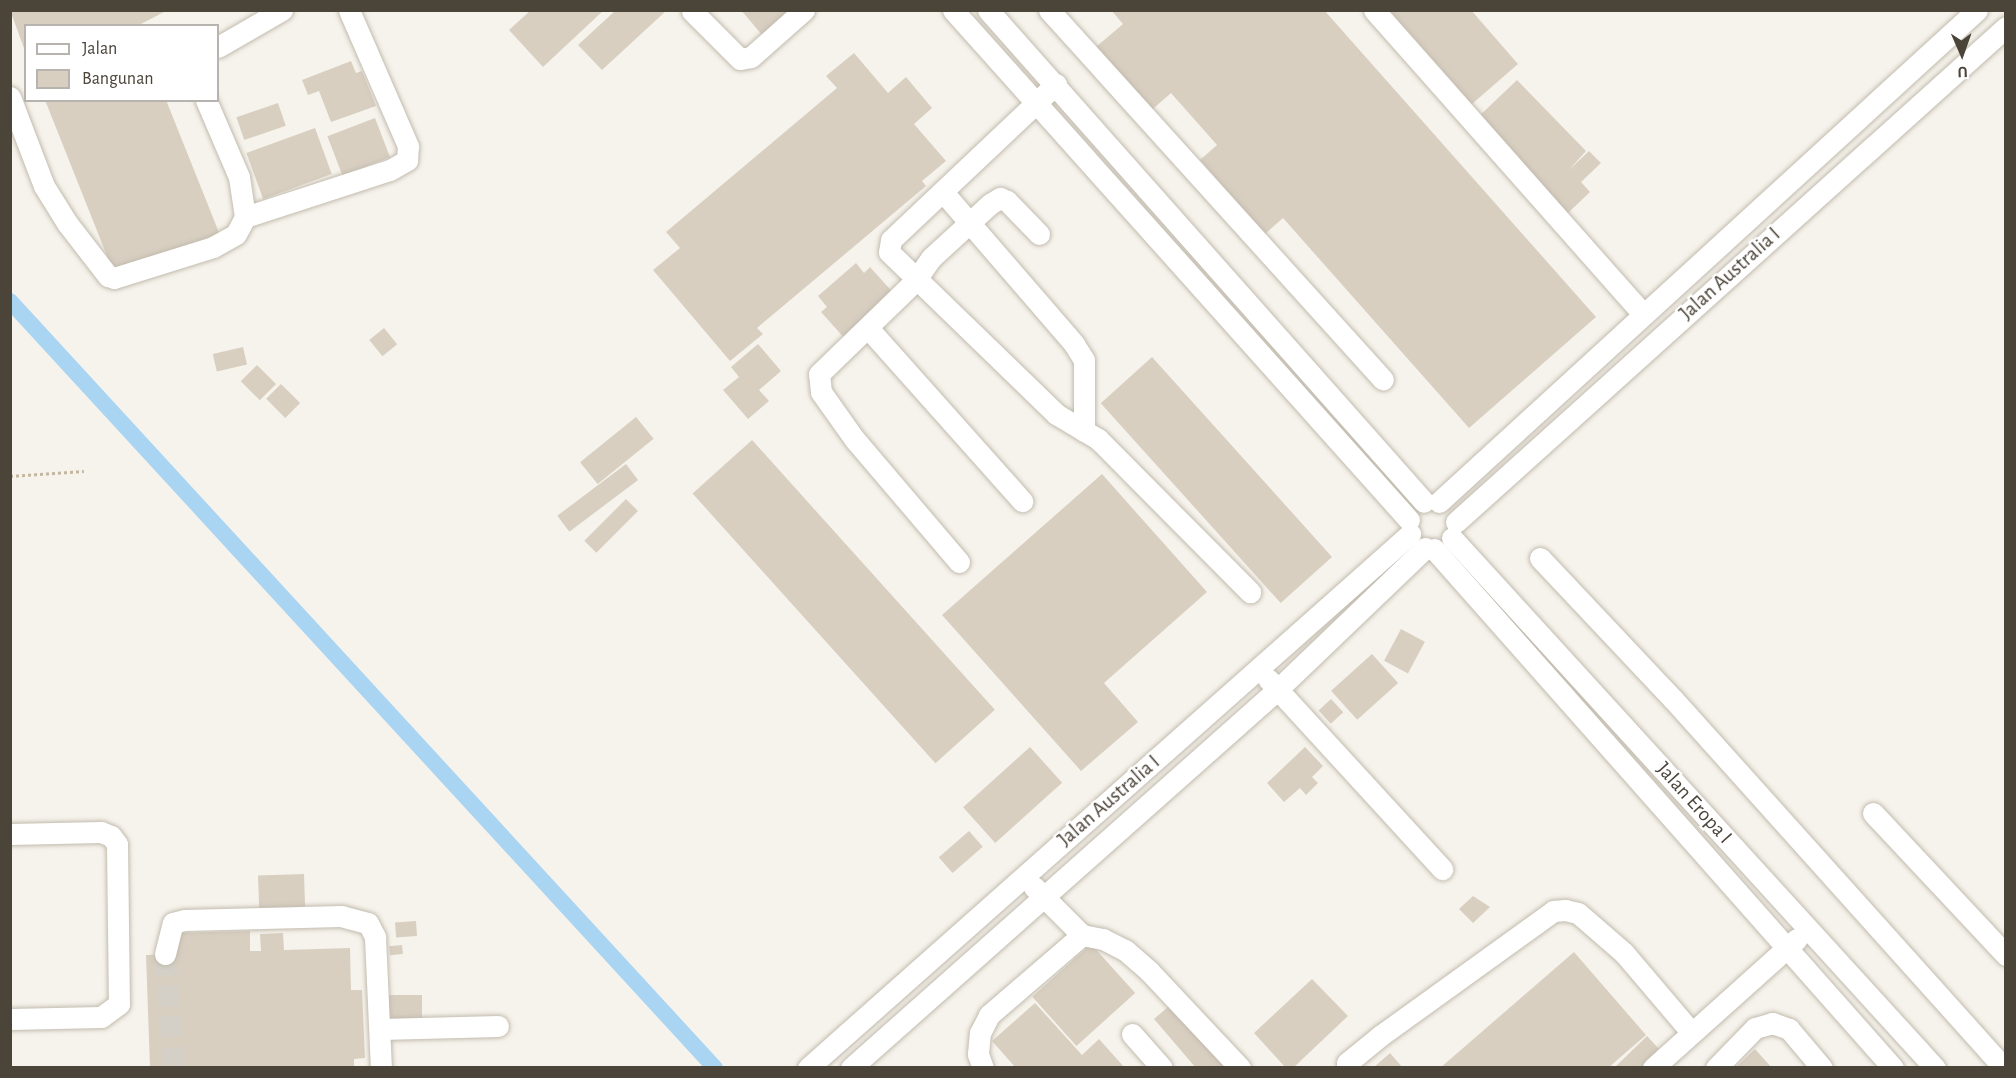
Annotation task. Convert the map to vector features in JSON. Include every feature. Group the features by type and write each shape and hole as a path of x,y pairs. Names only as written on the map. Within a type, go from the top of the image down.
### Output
{"lane":[{"path":"219,46 282,10"},
{"path":"246,217 390,170 407,160 408,146 349,10"},
{"path":"692,10 740,59 751,57 804,10"},
{"path":"952,10 1431,535 1450,509 1431,502 1056,84 996,13"},
{"path":"1049,10 1383,380"},
{"path":"1374,10 1642,313"},
{"name":"Jalan Australia I","path":"850,1068 1277,690 1431,535 1431,502 1977,10"},
{"name":"Jalan Australia I","path":"808,1068 1260,669 1431,535 2006,27"},
{"path":"1056,84 944,192 889,247 888,252 915,281 1056,414 1098,439 1250,592"},
{"path":"10,97 44,186 108,276 120,277 213,247 236,234 246,217 239,177 207,102"},
{"path":"944,192 1084,360 1084,431"},
{"path":"959,562 855,440 821,392 819,375 915,281 931,258 969,221 1000,198 1039,234"},
{"path":"868,328 1022,501"},
{"name":"Jalan Eropa I","path":"1431,535 1808,929 1935,1068"},
{"name":"Jalan Eropa I","path":"1431,535 1786,949 1893,1068"},
{"path":"1540,558 1681,707 2004,1068"},
{"path":"1260,669 1442,869"},
{"path":"1873,813 2006,955"},
{"path":"10,834 101,832 111,836 117,844 119,1004 101,1017 10,1019"},
{"path":"1023,876 1082,935 1103,939 1125,950 1174,995 1240,1068"},
{"path":"1348,1068 1347,1063 1380,1036 1552,911 1565,910 1578,913 1624,953 1691,1032"},
{"path":"165,954 173,923 184,920 341,916 368,923 375,937 381,1068"},
{"path":"1653,1068 1808,929"},
{"path":"983,1068 978,1054 980,1033 989,1015 1082,935"},
{"path":"1716,1068 1755,1028 1772,1023 1789,1029 1822,1068"},
{"path":"381,1029 498,1026"},
{"path":"1132,1034 1162,1068"}],"path":[{"path":"10,476 84,471"}],"building":[{"path":"10,10 166,10 141,24 24,24 24,48"},
{"path":"531,10 604,10 543,67 509,30"},
{"path":"616,10 667,10 602,70 578,45"},
{"path":"741,10 790,10 762,35"},
{"path":"1111,10 1324,10 1596,317 1469,428 1283,218 1265,234 1200,160 1217,145 1171,93 1146,115 1090,52 1123,24"},
{"path":"1389,10 1471,10 1518,64 1472,104"},
{"path":"854,53 888,93 906,77 932,108 914,124 946,161 922,181 926,186 757,328 763,334 730,361 653,270 680,248 666,232 837,88 826,76"},
{"path":"351,61 356,73 362,71 376,106 331,122 319,91 308,95 302,80"},
{"path":"1517,80 1586,151 1569,170 1589,151 1601,163 1581,182 1590,192 1568,213 1476,119"},
{"path":"46,102 167,102 220,235 115,276"},
{"path":"278,103 286,126 244,140 236,117"},
{"path":"375,118 390,157 342,175 327,136"},
{"path":"315,128 332,174 263,199 246,153"},
{"path":"856,263 864,273 870,267 897,297 847,341 821,312 827,307 818,296"},
{"path":"384,328 397,344 382,356 369,340"},
{"path":"758,344 781,371 759,390 769,401 748,419 723,390 739,377 731,367"},
{"path":"243,347 247,365 217,372 213,354"},
{"path":"1152,357 1332,557 1281,603 1101,403"},
{"path":"257,365 276,384 260,400 241,381"},
{"path":"281,384 300,403 285,418 266,399"},
{"path":"636,417 654,439 598,484 580,462"},
{"path":"752,440 995,710 935,763 693,494"},
{"path":"626,464 638,480 569,532 557,516"},
{"path":"1102,474 1207,592 1104,683 1138,722 1081,771 942,615"},
{"path":"626,499 638,511 596,553 584,541"},
{"path":"1401,629 1425,642 1408,673 1384,661"},
{"path":"1372,654 1398,683 1357,720 1331,691"},
{"path":"1331,699 1343,712 1331,724 1319,711"},
{"path":"1030,747 1062,783 995,843 963,807"},
{"path":"1305,747 1323,766 1312,777 1318,783 1306,795 1300,788 1284,802 1267,783"},
{"path":"969,831 983,847 953,873 939,857"},
{"path":"304,874 305,908 259,910 258,876"},
{"path":"1473,896 1490,907 1473,923 1459,909"},
{"path":"416,921 417,936 396,937 395,922"},
{"path":"250,931 250,951 261,951 260,934 283,933 284,950 350,948 351,990 362,990 365,1058 354,1059 354,1068 150,1068 146,955 174,954 173,933"},
{"path":"1091,944 1135,993 1076,1046 1032,997"},
{"path":"402,945 403,954 390,955 389,946"},
{"path":"1574,952 1646,1035 1608,1068 1440,1068"},
{"path":"1312,979 1348,1016 1293,1068 1286,1068 1254,1033"},
{"path":"387,995 422,995 422,1023 387,1023"},
{"path":"1176,1000 1235,1068 1196,1068 1154,1019"},
{"path":"1035,1003 1082,1055 1099,1039 1125,1068 1016,1068 992,1041"},
{"path":"1647,1036 1659,1049 1640,1068 1614,1068"},
{"path":"1755,1049 1772,1068 1735,1068"},
{"path":"1390,1053 1403,1068 1373,1068"}],"waterway":[{"path":"10,301 715,1068"}],"tunnel":[{"path":"165,954 174,1068"}]}
